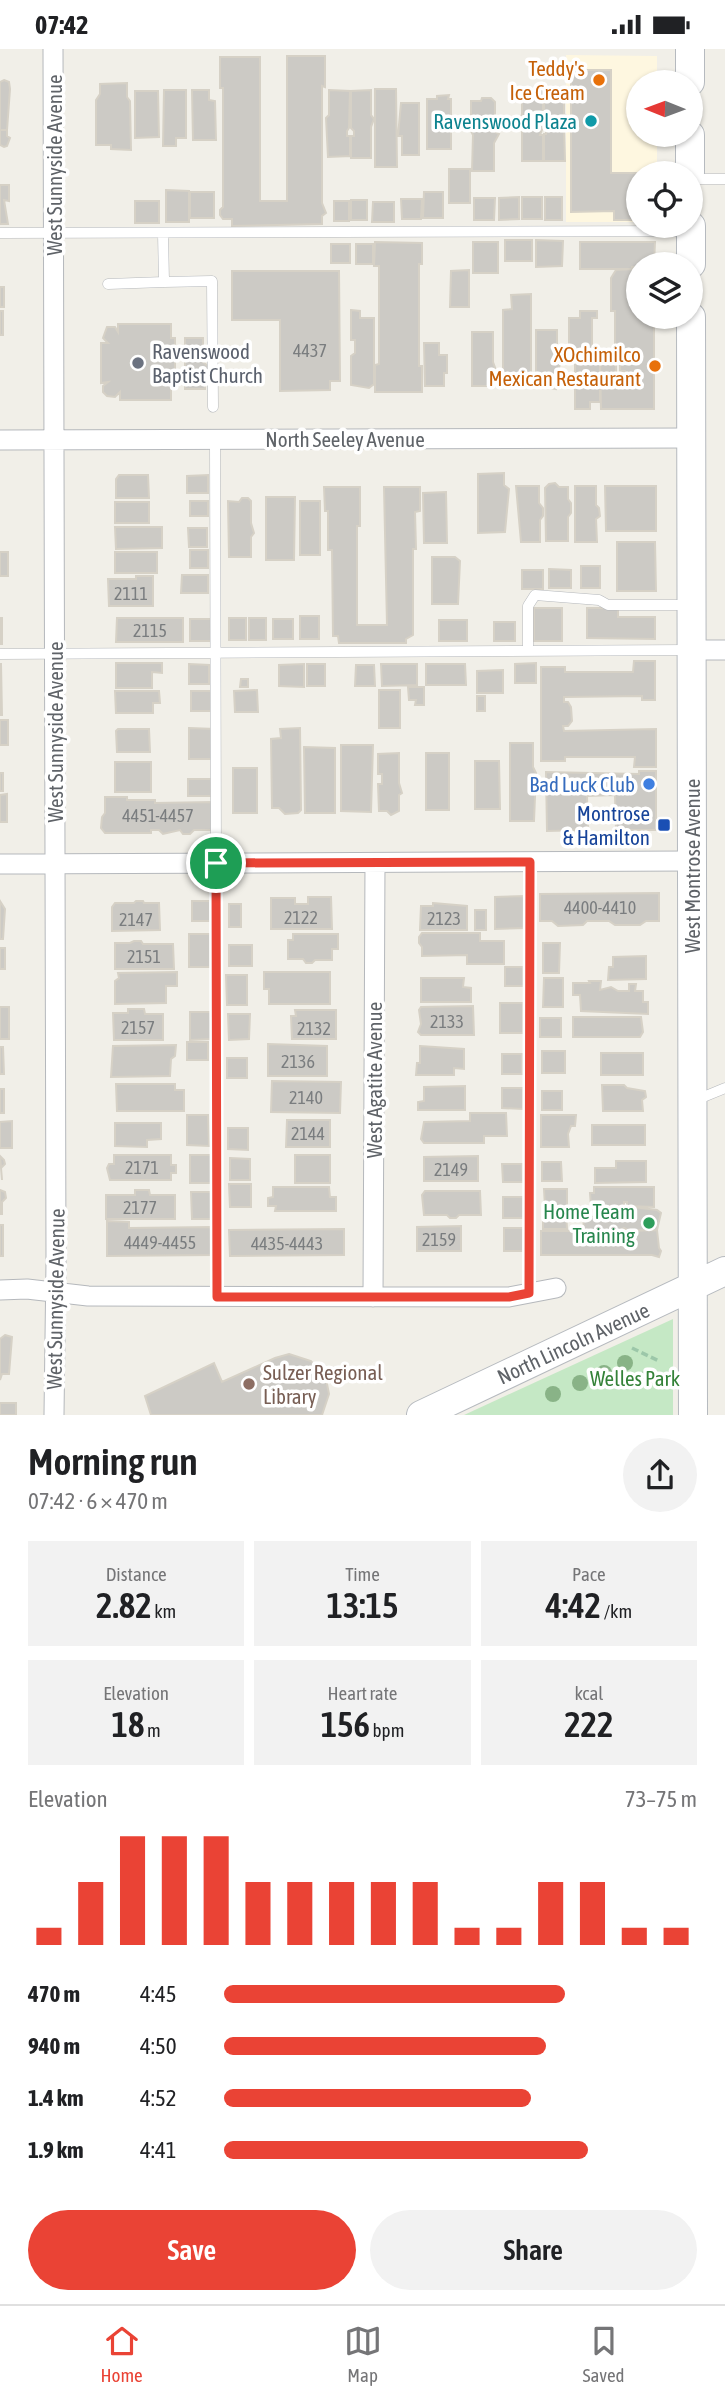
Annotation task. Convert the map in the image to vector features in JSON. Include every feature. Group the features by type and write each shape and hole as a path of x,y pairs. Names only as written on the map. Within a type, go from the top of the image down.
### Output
{"main road":[{"path":"690,49 690,70"},
{"name":"West Montrose Avenue","path":"691,329 693,1415"},
{"name":"North Lincoln Avenue","path":"421,1415 725,1271"}],"street":[{"name":"West Sunnyside Avenue","path":"53,49 54,1415"},
{"name":"North Seeley Avenue","path":"0,440 691,438"},
{"path":"691,650 725,650"},
{"path":"0,864 691,861"},
{"name":"West Agatite Avenue","path":"373,1297 374,863"},
{"path":"0,1290 27,1289 88,1296 509,1297 556,1288"}],"lane":[{"path":"703,179 725,179"},
{"path":"0,233 626,229"},
{"path":"163,233 164,282"},
{"path":"108,284 212,281 214,407"},
{"path":"215,440 217,1297"},
{"path":"528,650 528,606 534,595 598,600 608,604 691,605"},
{"path":"0,654 691,650"},
{"path":"529,1293 530,862"},
{"path":"692,1102 725,1088"}],"path":[{"path":"632,1348 659,1361"}],"shaded area":[{"name":"Ravenswood Plaza","path":"566,55 657,56 657,70 626,70 626,147 657,147 657,161 626,161 626,222 566,222"}],"green space":[{"name":"Welles Park","path":"673,1319 673,1415 464,1415"}],"building":[{"path":"287,56 325,56 325,87 322,86 322,203 326,213 322,216 322,224 232,226 232,219 223,219 220,215 223,207 223,88 220,88 220,57 260,57 260,201 287,201"},
{"name":"Ravenswood Plaza","path":"571,70 611,70 611,173 626,173 626,220 614,220 614,211 571,212"},
{"path":"0,82 9,82 10,89 7,130 0,130"},
{"path":"127,83 131,150 111,149 111,145 96,145 96,100 100,94 100,84"},
{"path":"375,89 396,89 397,167 375,167"},
{"path":"164,90 186,90 186,138 176,138 176,146 163,146"},
{"path":"192,90 209,90 209,100 215,101 216,140 193,140"},
{"path":"329,90 350,91 347,136 350,136 350,156 328,157 326,118 329,115"},
{"path":"371,90 371,115 374,119 371,127 371,158 351,158 351,136 354,136 354,131 351,128 351,91"},
{"path":"522,90 543,90 543,127 540,135 543,135 543,161 522,161 522,127 519,124 522,114"},
{"path":"544,90 564,90 564,114 567,116 564,127 565,161 544,161"},
{"path":"135,91 158,91 159,137 135,138"},
{"path":"449,95 451,149 427,149 427,99"},
{"path":"482,98 491,98 495,102 495,132 499,134 494,143 494,171 472,171 471,101 481,101"},
{"path":"401,103 419,103 419,155 402,155 402,136 398,136"},
{"path":"0,130 7,130 7,136 10,138 4,147 0,145"},
{"path":"449,169 470,169 470,203 449,203"},
{"path":"0,185 9,185 9,201 4,200 8,224 0,224"},
{"path":"166,190 189,191 189,222 166,222"},
{"path":"190,192 214,192 214,218 190,218"},
{"path":"424,192 443,192 443,218 423,218"},
{"path":"519,197 519,219 499,220 499,198"},
{"path":"522,197 542,197 542,219 522,219"},
{"path":"545,197 562,197 562,220 545,220"},
{"path":"474,198 495,198 494,220 474,220"},
{"path":"401,199 422,199 421,219 402,219"},
{"path":"351,200 367,200 367,220 351,220"},
{"path":"135,201 159,201 159,223 135,223"},
{"path":"334,201 349,201 349,221 334,221"},
{"path":"373,202 394,202 394,222 372,222"},
{"path":"505,240 532,240 532,261 505,261"},
{"path":"536,240 563,241 562,266 536,267"},
{"path":"375,242 422,243 422,264 419,264 419,366 422,366 422,392 375,392 375,365 379,364 379,266 374,266"},
{"path":"473,242 498,242 498,273 473,273"},
{"path":"580,242 655,242 655,252 626,252 626,269 580,269"},
{"path":"331,244 350,244 350,263 331,263"},
{"path":"356,244 373,244 373,264 356,264"},
{"path":"626,269 626,329 654,329 654,409 601,409 600,358 609,358 609,365 616,365 616,387 625,387 625,371 620,371 620,362 615,363 615,311 611,311 611,278 616,270"},
{"path":"469,270 469,307 450,307 451,271"},
{"path":"232,271 339,271 340,381 330,381 330,390 280,391 280,320 232,320"},
{"path":"0,287 4,287 4,307 0,307"},
{"path":"531,294 531,386 503,386 503,310 512,309 511,295"},
{"path":"351,310 360,311 360,318 374,318 374,384 369,388 351,385 351,356 355,353 355,340 351,340"},
{"path":"0,311 3,311 3,335 0,335"},
{"path":"580,311 597,311 597,318 592,318 592,357 600,358 600,402 590,402 590,409 575,409 575,351 569,351 569,318 580,318"},
{"name":"Ravenswood Baptist Church","path":"118,324 171,324 171,338 175,338 175,386 171,386 171,400 120,400 120,392 115,397 107,396 103,392 103,386 108,382 101,383 101,343 108,343 103,338 107,327 115,327 118,332"},
{"path":"536,330 557,330 557,359 560,362 556,389 536,386"},
{"path":"472,332 493,332 493,362 496,370 493,374 493,386 472,386"},
{"path":"185,338 203,338 203,362 208,366 205,389 185,389"},
{"path":"424,343 439,343 439,355 447,355 444,386 425,386"},
{"path":"504,473 504,485 509,489 505,532 478,533 478,474"},
{"path":"119,475 148,475 149,498 116,498 116,479"},
{"path":"208,475 208,493 187,493 187,476"},
{"path":"555,483 559,487 568,487 571,513 568,517 568,541 546,541 545,488"},
{"path":"516,486 539,486 539,503 543,508 540,542 521,542"},
{"path":"575,486 596,486 596,505 600,516 596,519 597,542 575,542"},
{"path":"605,486 656,486 656,531 606,531"},
{"path":"324,487 360,487 360,526 357,526 357,625 387,625 384,487 420,487 420,511 415,512 416,549 413,549 413,635 406,639 406,643 339,643 338,636 333,636 332,550 328,550 328,511 325,511"},
{"path":"446,492 447,543 424,543 423,493"},
{"path":"266,497 295,497 294,560 266,560"},
{"path":"242,498 251,501 254,533 251,537 251,557 229,557 228,501 239,502"},
{"path":"190,501 208,501 208,516 190,516"},
{"path":"300,501 320,501 320,555 300,555"},
{"path":"115,502 149,502 149,523 115,523"},
{"path":"115,527 162,527 162,548 116,549"},
{"path":"188,528 207,528 207,547 189,547"},
{"path":"617,542 655,542 656,591 617,591"},
{"path":"190,550 208,550 208,568 190,568"},
{"path":"0,552 8,552 8,576 0,576"},
{"path":"115,552 157,552 157,573 115,573"},
{"path":"432,557 455,557 460,561 458,604 432,604"},
{"path":"581,566 600,566 600,588 581,588"},
{"path":"549,569 571,570 571,588 549,588"},
{"path":"522,570 543,570 543,589 522,589"},
{"path":"182,575 208,575 208,593 181,593"},
{"path":"136,576 153,576 153,606 109,606 108,579 136,579"},
{"path":"534,608 562,608 562,641 534,641"},
{"path":"587,608 618,608 618,617 655,617 655,639 587,638"},
{"path":"300,616 319,616 319,639 300,639"},
{"path":"2,618 2,644 0,644"},
{"path":"117,618 183,618 183,642 116,642"},
{"path":"229,618 246,618 246,640 229,640"},
{"path":"249,618 266,618 266,640 249,640"},
{"path":"190,619 211,619 211,641 190,641"},
{"path":"273,619 293,619 293,639 273,639"},
{"path":"439,620 467,620 467,641 439,641"},
{"path":"494,622 515,622 515,641 494,641"},
{"path":"634,661 655,661 655,700 642,700 642,696 564,697 564,702 568,702 571,707 572,721 568,726 563,726 564,731 656,729 656,767 634,767 635,757 565,757 565,761 541,761 541,667 565,667 565,672 633,672"},
{"path":"116,663 162,663 162,673 152,672 152,688 116,688"},
{"path":"536,663 536,683 515,683 515,664"},
{"path":"1,664 2,715 0,715"},
{"path":"189,664 209,665 209,684 189,684"},
{"path":"304,664 304,687 279,686 279,665"},
{"path":"307,664 325,664 325,686 307,686"},
{"path":"381,664 417,664 417,685 382,686"},
{"path":"426,664 465,664 466,685 426,685"},
{"path":"356,665 374,665 375,686 355,686"},
{"path":"503,670 503,693 477,693 477,671"},
{"path":"241,679 248,679 248,687 240,687"},
{"path":"408,687 424,687 424,705 415,705 416,700 409,700"},
{"path":"257,690 258,712 235,712 234,691"},
{"path":"379,690 400,690 400,728 379,728"},
{"path":"115,691 159,691 160,703 153,703 153,713 116,713"},
{"path":"191,691 213,691 213,711 191,711"},
{"path":"477,696 485,696 485,711 477,711"},
{"path":"0,720 8,720 8,745 0,745"},
{"path":"189,728 215,729 215,759 189,759"},
{"path":"300,728 301,810 298,813 285,814 279,808 272,808 271,739 281,738 280,729"},
{"path":"118,729 149,729 150,752 117,752"},
{"path":"510,743 533,743 533,767 536,773 534,821 510,821"},
{"path":"341,745 373,745 371,812 341,811"},
{"path":"304,747 335,748 335,813 305,813"},
{"path":"399,753 399,783 402,793 399,795 399,811 391,815 387,811 379,811 378,784 382,784 382,774 378,774 378,754"},
{"path":"426,753 449,753 449,810 426,810"},
{"path":"475,761 499,761 500,809 475,809"},
{"path":"115,762 151,762 151,792 115,792"},
{"path":"233,768 257,768 257,813 233,813"},
{"path":"639,771 656,771 656,830 616,830 615,795 587,796 588,830 547,831 546,772 639,774"},
{"path":"0,773 3,773 3,791 0,791"},
{"path":"188,779 211,779 211,796 188,796"},
{"path":"7,794 7,822 0,822 0,795"},
{"path":"105,797 155,800 155,803 212,802 212,830 194,830 190,834 183,834 180,830 163,834 159,830 151,830 151,833 105,833 101,828"},
{"path":"659,893 659,921 646,921 640,925 615,925 609,921 587,921 583,925 558,926 552,921 540,921 540,894"},
{"path":"525,896 526,928 495,929 495,897"},
{"path":"308,897 331,897 332,929 271,929 271,898 295,898 295,904 308,904"},
{"path":"0,901 5,909 3,939 0,939"},
{"path":"192,901 210,901 210,921 192,921"},
{"path":"115,903 159,903 160,930 112,931 112,907"},
{"path":"433,903 467,906 467,930 420,930 421,906 433,906"},
{"path":"229,904 241,904 241,927 229,927"},
{"path":"475,910 486,910 486,930 475,930"},
{"path":"422,933 480,933 480,941 504,941 504,964 467,964 467,955 422,956 419,937"},
{"path":"189,934 210,934 210,967 189,967"},
{"path":"293,934 338,934 338,949 332,949 332,960 306,963 303,959 288,959 288,940 293,940"},
{"path":"141,941 143,944 173,944 174,969 115,969 115,943"},
{"path":"543,943 560,943 559,973 543,973"},
{"path":"229,945 252,945 252,966 229,966"},
{"path":"0,948 5,948 5,969 0,969"},
{"path":"646,956 646,979 608,980 609,967 613,967 613,957"},
{"path":"505,967 523,967 524,986 505,986"},
{"path":"177,972 177,986 166,986 166,1003 115,1004 115,981 119,978 118,973"},
{"path":"264,972 330,972 330,1004 269,1004 269,989 264,989"},
{"path":"226,975 247,975 247,1005 227,1005"},
{"path":"421,978 464,978 463,987 471,988 471,1002 421,1002"},
{"path":"544,978 563,978 563,1007 543,1007"},
{"path":"589,981 601,981 600,990 611,987 618,991 629,991 629,984 636,984 635,991 643,991 643,1002 648,1002 648,1014 581,1011 580,995 573,995 573,983 590,983"},
{"path":"500,1003 523,1003 523,1033 500,1033"},
{"path":"473,1006 474,1035 421,1035 418,1032 421,1007"},
{"path":"0,1007 9,1007 9,1039 0,1039"},
{"path":"128,1009 144,1009 145,1014 163,1014 163,1040 114,1040 113,1013 128,1013"},
{"path":"295,1010 336,1010 336,1039 292,1039 291,1016 296,1016"},
{"path":"190,1012 212,1012 212,1039 190,1040"},
{"path":"228,1014 250,1014 249,1039 229,1040"},
{"path":"573,1017 641,1017 643,1032 640,1037 573,1037"},
{"path":"540,1018 561,1018 561,1037 540,1037"},
{"path":"187,1042 208,1042 208,1060 187,1060"},
{"path":"268,1044 327,1046 327,1076 268,1076"},
{"path":"176,1045 175,1056 171,1059 170,1076 111,1077 113,1046"},
{"path":"420,1046 464,1049 464,1069 454,1068 454,1075 416,1075 417,1063 420,1063"},
{"path":"0,1047 3,1047 4,1074 0,1074"},
{"path":"542,1051 565,1051 565,1073 542,1073"},
{"path":"601,1053 643,1053 643,1075 601,1075"},
{"path":"502,1054 522,1054 522,1074 502,1074"},
{"path":"227,1058 247,1058 247,1078 227,1078"},
{"path":"272,1081 341,1082 340,1113 271,1112"},
{"path":"116,1084 175,1084 175,1090 184,1090 184,1111 117,1111"},
{"path":"602,1085 624,1085 645,1091 643,1111 603,1111"},
{"path":"465,1086 465,1110 418,1110 418,1102 424,1101 424,1087"},
{"path":"502,1088 523,1088 523,1109 502,1108"},
{"path":"0,1089 4,1089 4,1113 0,1113"},
{"path":"542,1091 562,1091 562,1110 542,1110"},
{"path":"470,1113 506,1113 507,1136 484,1136 484,1143 424,1143 421,1139 424,1122 470,1121"},
{"path":"187,1115 208,1115 209,1146 187,1145"},
{"path":"541,1115 576,1115 575,1126 571,1126 568,1134 569,1147 541,1147"},
{"path":"287,1120 330,1120 330,1147 286,1147"},
{"path":"12,1121 12,1148 0,1148 0,1122"},
{"path":"115,1123 161,1123 161,1139 147,1140 147,1147 115,1146"},
{"path":"592,1125 645,1125 645,1145 592,1145"},
{"path":"228,1128 248,1128 248,1150 228,1149"},
{"path":"114,1155 171,1155 171,1165 176,1165 176,1173 171,1173 171,1180 110,1180 107,1168 109,1164 114,1164"},
{"path":"190,1155 211,1155 211,1183 190,1183"},
{"path":"295,1155 330,1155 330,1183 295,1183"},
{"path":"0,1156 5,1164 1,1168"},
{"path":"478,1156 478,1181 424,1181 424,1157"},
{"path":"230,1158 250,1159 250,1180 230,1180"},
{"path":"616,1161 646,1161 646,1182 595,1183 595,1168 616,1168"},
{"path":"542,1162 561,1162 562,1181 542,1181"},
{"path":"502,1164 522,1164 523,1182 503,1182"},
{"path":"229,1184 251,1184 251,1207 230,1207"},
{"path":"273,1187 329,1187 330,1197 336,1197 336,1211 275,1211 276,1206 268,1206 268,1198 273,1197"},
{"path":"594,1187 654,1187 654,1207 627,1206 627,1202 624,1202 624,1206 591,1206 590,1193 594,1193"},
{"path":"544,1189 567,1189 567,1206 545,1207"},
{"path":"0,1190 5,1192 6,1198 2,1202 2,1214 0,1214"},
{"path":"135,1190 149,1190 150,1195 175,1195 175,1219 106,1219 106,1195 135,1195"},
{"path":"425,1191 480,1191 481,1215 459,1215 450,1218 447,1215 424,1215 422,1195"},
{"path":"191,1192 212,1192 212,1219 192,1219"},
{"path":"503,1197 524,1197 524,1218 503,1218"},
{"path":"633,1207 661,1213 657,1230 630,1231 624,1228 583,1231 584,1217 595,1217 595,1210"},
{"path":"543,1209 566,1209 567,1229 543,1229"},
{"path":"107,1221 129,1222 129,1228 212,1227 213,1255 107,1256"},
{"path":"0,1225 3,1225 3,1256 0,1256"},
{"path":"461,1226 461,1251 417,1251 417,1227"},
{"path":"504,1228 524,1228 524,1251 504,1251"},
{"path":"344,1229 344,1255 230,1256 229,1230"},
{"path":"657,1230 661,1251 659,1257 541,1255 541,1231"},
{"path":"5,1335 12,1337 9,1374 2,1374 0,1380 0,1339"},
{"name":"Sulzer Regional Library","path":"289,1354 311,1361 326,1379 329,1394 322,1415 151,1415 145,1396 214,1363 222,1382"},
{"path":"0,1403 16,1403 16,1415 0,1415"}],"place":[{"name":"Teddy's Ice Cream","path":"599,80"},
{"name":"Ravenswood Plaza","path":"591,121"},
{"name":"Ravenswood Baptist Church","path":"138,363"},
{"name":"XOchimilco Mexican Restaurant","path":"655,366"},
{"name":"Bad Luck Club","path":"649,784"},
{"name":"Montrose & Hamilton","path":"664,825"},
{"name":"Home Team Training","path":"649,1223"},
{"name":"Sulzer Regional Library","path":"249,1384"}],"route":[{"path":"530,862 529,1293 509,1297 217,1297 216,863 530,862"}]}
